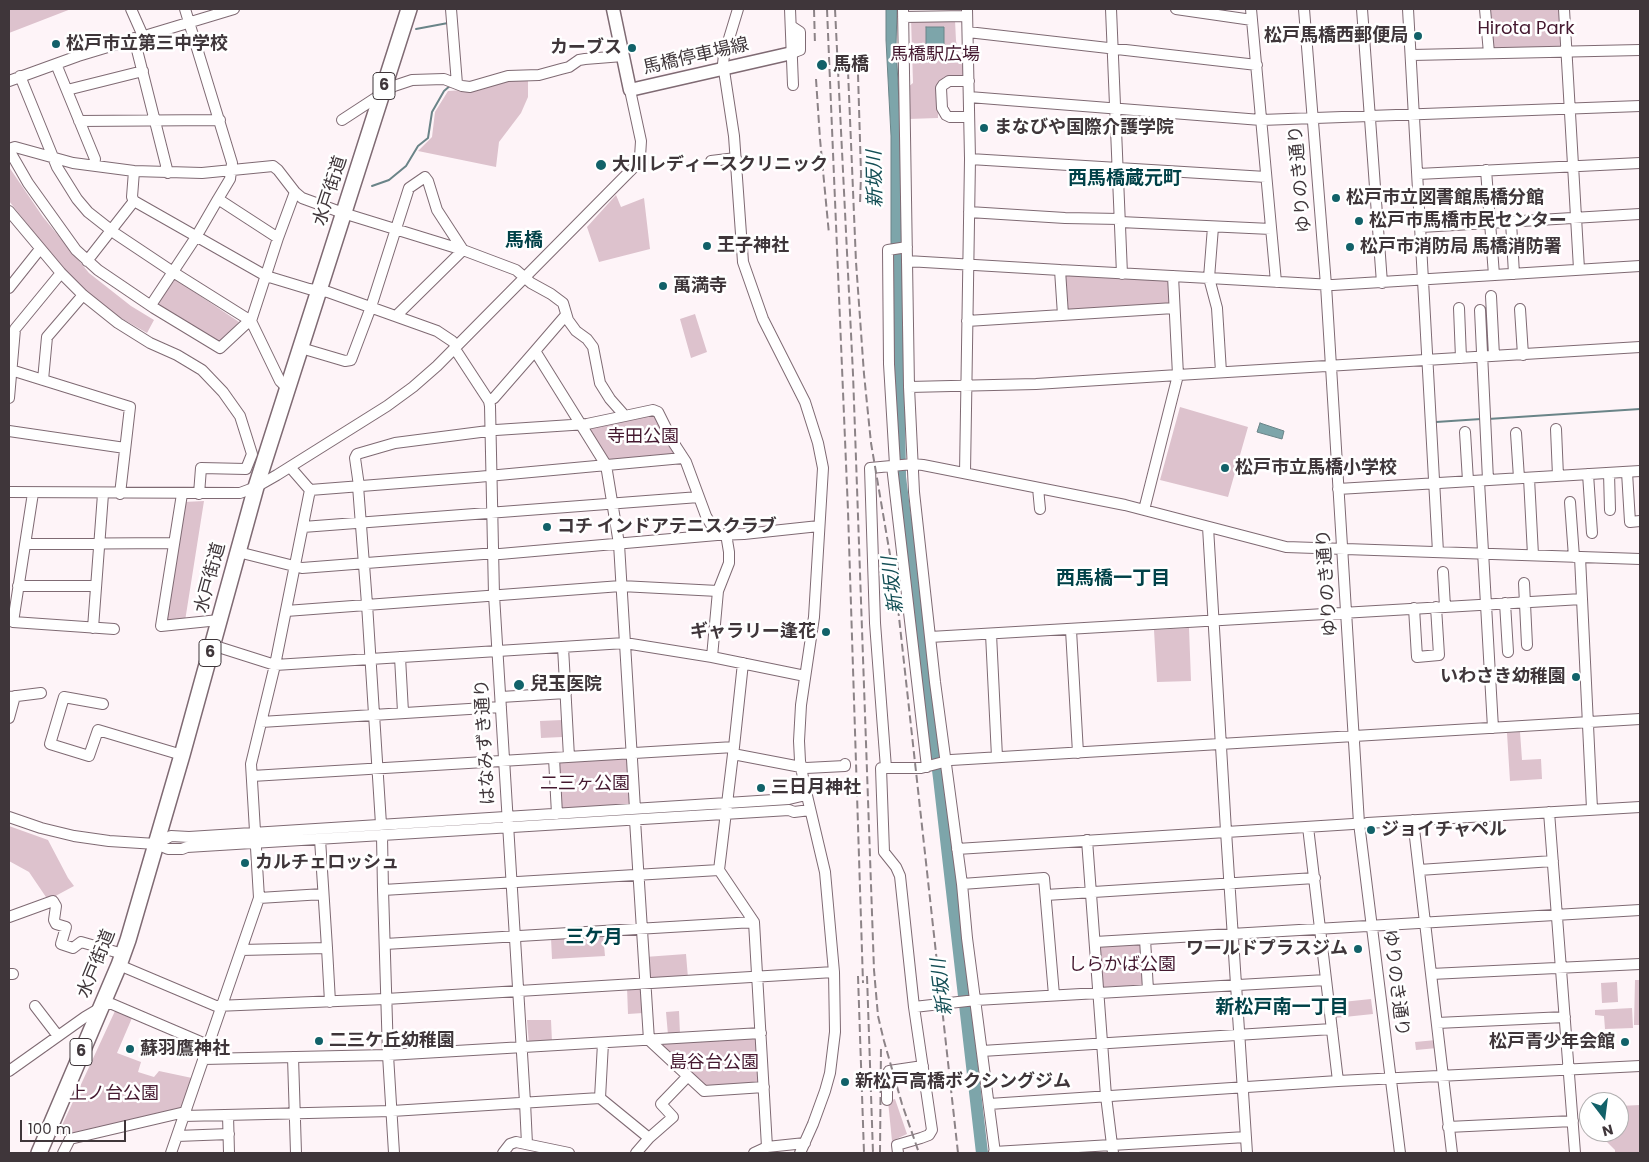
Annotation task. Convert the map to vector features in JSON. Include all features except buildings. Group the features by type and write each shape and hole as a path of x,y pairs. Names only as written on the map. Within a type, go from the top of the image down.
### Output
{"highway":[{"name":"水戸街道","path":"39,1153 121,960 182,754 256,487 410,9"}],"main road":[{"name":"馬橋停車場線","path":"613,9 630,90 792,53"}],"street":[{"path":"131,9 138,37 143,71 168,173"},
{"path":"151,305 196,237 230,179 232,163 185,9"},
{"path":"9,80 138,37 234,9"},
{"path":"450,9 454,83"},
{"path":"738,9 724,55 723,68 734,136 744,267 763,319 805,402 824,468 814,618 799,727 801,767 806,795 825,872 836,1011 832,1058 825,1091 800,1153"},
{"path":"790,9 793,85"},
{"path":"1111,9 1122,274"},
{"path":"1176,9 1252,20"},
{"path":"1251,9 1276,282"},
{"name":"ゆりのき通り","path":"1304,9 1326,285 1359,823 1400,1153"},
{"path":"1362,9 1382,283"},
{"path":"1408,9 1438,552"},
{"path":"1485,9 1489,53"},
{"path":"1564,9 1579,269"},
{"path":"965,473 970,159 967,12 903,13 911,464 930,637 995,1152 1113,1149 1246,1137"},
{"path":"968,32 1257,65"},
{"path":"1412,55 1640,50"},
{"path":"342,120 394,86 412,80 444,79 470,87 479,86 508,76 539,75 569,67 579,60 623,56"},
{"path":"56,64 95,159 94,166"},
{"path":"67,90 143,71"},
{"path":"20,76 53,158 77,199 88,212 173,272 250,321 280,381 288,389"},
{"path":"969,81 949,81 942,88 942,108 946,115 950,117 969,117"},
{"path":"9,492 234,494 256,487 290,467 402,395 456,348 637,164 640,157 641,141 630,90"},
{"path":"969,97 1261,120 1640,106"},
{"path":"80,121 220,120"},
{"path":"294,192 250,321 220,348 151,305 87,261 76,250 28,183 9,150 15,147 53,158 134,171 168,173 231,171 273,166 294,192 302,198 343,213 462,250 516,270 531,283 563,303 566,315 576,331 593,347 600,383 610,399 625,416"},
{"path":"711,161 736,158"},
{"path":"970,159 1266,178"},
{"path":"1418,174 1640,163"},
{"path":"1486,170 1494,275"},
{"path":"134,171 132,197 134,201 266,276 309,289 319,289 437,331 457,346 455,349 489,401 494,398 566,315"},
{"path":"301,348 344,361 350,360 371,308 409,188 425,177 437,210 462,250"},
{"path":"218,199 278,238"},
{"path":"87,261 134,201"},
{"path":"9,211 61,273 83,295 128,330 202,370 240,416 252,454 246,469 201,468 199,494"},
{"path":"969,212 1271,229"},
{"path":"1421,227 1640,214"},
{"path":"1511,222 1514,274"},
{"path":"1212,227 1209,278 1218,308 1221,372"},
{"path":"907,247 888,250 889,364 893,465 927,767"},
{"path":"9,288 40,249"},
{"path":"396,316 462,250"},
{"path":"907,261 1326,285 1640,266"},
{"path":"1060,270 1063,315"},
{"path":"9,398 15,329 61,273"},
{"path":"1144,510 1178,375 1173,276"},
{"path":"43,380 48,337 83,295"},
{"path":"1491,296 1494,356"},
{"path":"967,321 1174,308"},
{"path":"1460,308 1462,358"},
{"path":"1520,309 1523,354"},
{"path":"1480,310 1485,419 1478,481 1492,728"},
{"path":"909,387 1045,383 1640,347"},
{"path":"534,351 606,465 619,544 635,809"},
{"path":"11,370 130,407 120,494"},
{"name":"はなみずき通り","path":"489,401 494,595 514,936 526,1102 527,1144"},
{"path":"394,1153 388,1055 382,836 371,659 355,458 357,454 405,440 490,430 580,424 656,411 684,458 706,516 722,535 729,552 729,563 718,591 712,657"},
{"path":"1556,429 1558,476"},
{"path":"9,431 125,448"},
{"path":"1465,432 1478,481"},
{"path":"1516,433 1524,478 1533,555"},
{"path":"310,490 684,458"},
{"path":"886,768 876,623 870,468 911,464 965,473 1144,510 1282,546 1640,559"},
{"path":"290,467 310,490"},
{"path":"1338,489 1640,471"},
{"path":"1627,472 1630,522 1640,521"},
{"path":"1609,473 1610,510"},
{"path":"1588,474 1592,533"},
{"path":"1038,488 1040,509"},
{"path":"171,1153 259,898 251,764 275,665 310,490"},
{"path":"33,493 18,586 12,606 13,622 114,629"},
{"path":"93,628 103,494"},
{"path":"182,494 161,626 219,620"},
{"path":"303,526 699,497"},
{"path":"1570,502 1582,599 1592,810"},
{"path":"238,552 302,568 619,544 820,526"},
{"path":"1208,527 1247,1153"},
{"path":"25,544 174,543"},
{"path":"1414,608 1417,657 1439,655 1443,572"},
{"path":"1524,583 1528,645"},
{"path":"18,586 96,586"},
{"path":"286,610 621,586 718,591"},
{"path":"930,637 1582,599"},
{"path":"1505,603 1508,652"},
{"path":"1071,630 1078,753"},
{"path":"991,634 997,757"},
{"path":"212,645 275,665 625,643 712,657 805,676"},
{"path":"563,647 569,757"},
{"path":"400,657 403,712"},
{"path":"743,663 719,870 754,922 767,1146"},
{"path":"9,718 12,696 41,693"},
{"path":"262,722 403,712 566,693"},
{"path":"103,704 64,697 50,744 89,756 98,730 182,754"},
{"path":"898,1153 897,1145 929,1135 932,1130 914,1007 900,876 896,867 884,852 881,768 910,769 946,762 997,757 1640,719"},
{"path":"252,776 569,757 733,750 801,767 845,766 844,764"},
{"path":"554,758 557,814"},
{"path":"255,838 320,839 382,836 507,822 557,814 789,799 806,795"},
{"path":"1367,823 1640,807"},
{"path":"9,817 41,828 74,836 109,841 156,844 168,848 182,849 255,838 381,825 635,820 810,810"},
{"path":"1549,812 1575,1153"},
{"path":"635,820 649,1040 704,1091 764,1087"},
{"path":"1414,820 1418,870 1452,1153"},
{"path":"957,849 1352,824"},
{"path":"381,825 382,836"},
{"path":"1308,827 1338,1081"},
{"path":"320,839 330,1002"},
{"path":"1087,840 1106,1096 1113,1149"},
{"path":"1418,870 1553,861"},
{"path":"383,890 719,870"},
{"path":"962,884 1044,878 1054,995"},
{"path":"1046,895 1314,878"},
{"path":"259,898 323,894"},
{"path":"9,917 53,901 56,906 54,920 56,924 66,927 61,944 73,948 82,942 216,1006 386,1000 834,972"},
{"path":"1095,942 1640,910"},
{"path":"385,944 754,922"},
{"path":"1145,939 1148,990"},
{"path":"241,950 327,948"},
{"path":"1431,974 1640,964"},
{"path":"914,1007 976,1000 1326,980"},
{"path":"9,1071 107,1004 112,1004 208,1045"},
{"path":"35,1006 58,1036"},
{"path":"1437,1023 1565,1017"},
{"path":"982,1051 1332,1029"},
{"path":"203,1059 388,1055 761,1032"},
{"path":"600,1098 603,1043"},
{"path":"293,1057 296,1153"},
{"path":"887,1100 887,1075 889,1071 923,1066"},
{"path":"989,1104 1338,1081 1640,1066"},
{"path":"636,1153 649,1138 673,1117 661,1104 688,1076"},
{"path":"63,1153 70,1139 184,1114 228,1115 392,1111 600,1098 649,1138"},
{"path":"228,1115 229,1153"},
{"path":"1448,1127 1573,1121"},
{"path":"177,1136 229,1134"},
{"path":"503,1153 513,1142 569,1153"},
{"path":"754,1153 767,1146 805,1143"}],"green space":[{"path":"9,9 71,9 9,33"},
{"name":"Hirota Park","path":"1488,9 1561,9 1563,45 1561,48 1495,50 1492,47"},
{"name":"馬橋駅広場","path":"911,18 955,20 956,41 962,65 965,68 965,75 944,77 938,84 938,118 908,119 908,87 913,83"},
{"path":"528,78 528,97 521,113 499,142 496,167 418,151 432,137 435,112 448,91 481,89 504,80"},
{"path":"9,167 43,217 89,273 131,306 154,320 147,333 112,313 68,275 9,201"},
{"path":"616,195 621,207 644,198 650,249 599,262 587,227"},
{"path":"1067,273 1168,280 1170,283 1171,303 1169,306 1067,310 1064,277"},
{"path":"175,279 239,322 217,344 155,307"},
{"path":"695,314 707,352 691,358 680,319"},
{"path":"1180,407 1248,427 1228,497 1160,480"},
{"name":"寺田公園","path":"656,414 676,455 609,462 587,430 589,425"},
{"path":"204,501 185,621 170,623 166,619 184,502"},
{"path":"1189,628 1191,681 1157,682 1154,630"},
{"path":"562,720 562,737 541,738 540,721"},
{"path":"1520,732 1522,760 1541,759 1542,779 1510,781 1507,733"},
{"name":"二三ヶ公園","path":"628,757 631,807 561,810 558,761"},
{"path":"9,826 48,840 74,886 48,900 29,872 9,861"},
{"path":"957,866 961,904 956,905 951,867"},
{"path":"603,934 605,956 552,959 551,938"},
{"name":"しらかば公園","path":"1140,943 1142,946 1144,985 1101,986 1098,948 1101,946"},
{"path":"686,954 688,978 646,981 645,957"},
{"path":"1635,980 1640,980 1640,1025 1634,1025"},
{"path":"1617,982 1618,1002 1602,1003 1601,983"},
{"path":"643,986 643,1013 628,1014 627,987"},
{"path":"1371,999 1373,1014 1335,1018 1333,1003"},
{"path":"1632,1008 1633,1028 1605,1029 1604,1016 1595,1015 1595,1010"},
{"name":"上ノ台公園","path":"115,1011 132,1018 117,1053 141,1062 138,1072 154,1077 159,1071 192,1078 183,1107 68,1136 60,1135 58,1134"},
{"path":"679,1011 680,1034 668,1035 666,1012"},
{"path":"527,1020 551,1020 552,1042 529,1044"},
{"name":"島谷台公園","path":"759,1037 761,1085 703,1087 654,1041"},
{"path":"1436,1040 1437,1048 1416,1050 1415,1042"},
{"path":"895,1099 907,1134 892,1141 888,1101"},
{"path":"1640,1105 1640,1153 1615,1153 1615,1150 1607,1142 1629,1142 1629,1106"}],"water":[{"path":"886,9 897,9 896,46 901,140 903,340 894,339 891,240 891,136"},
{"path":"926,27 944,27 944,45 926,46"},
{"path":"1260,423 1284,431 1282,439 1257,432"}],"waterway":[{"path":"416,29 448,23"},
{"path":"372,186 389,180 406,166 418,146 428,138 432,112 444,91 451,85"},
{"name":"新坂川","path":"898,324 900,477 939,778 982,1153"},
{"path":"1488,419 1640,409"},
{"path":"1436,422 1481,419"}],"railway":[{"path":"814,9 815,45"},
{"path":"827,9 848,511 863,983"},
{"path":"835,9 853,374 874,970 878,1016 884,1041 902,1104 919,1153"},
{"path":"848,71 856,262 871,443 896,590 958,1153"},
{"path":"858,74 860,204"},
{"path":"816,79 829,234"},
{"path":"858,976 864,1153"},
{"path":"867,976 873,1153"},
{"path":"880,1153 881,1045"}],"place":[{"name":"松戸馬橋西郵便局","path":"1418,36"},
{"name":"松戸市立第三中学校","path":"56,44"},
{"name":"カーブス","path":"632,48"},
{"name":"馬橋","path":"822,65"},
{"name":"まなびや国際介護学院","path":"984,128"},
{"name":"大川レディースクリニック","path":"601,165"},
{"name":"松戸市立図書館馬橋分館","path":"1336,198"},
{"name":"松戸市馬橋市民センター","path":"1359,221"},
{"name":"王子神社","path":"707,246"},
{"name":"松戸市消防局 馬橋消防署","path":"1350,247"},
{"name":"萬満寺","path":"663,286"},
{"name":"松戸市立馬橋小学校","path":"1225,468"},
{"name":"コチ インドアテニスクラブ","path":"547,527"},
{"name":"ギャラリー逢花","path":"826,632"},
{"name":"いわさき幼稚園","path":"1576,677"},
{"name":"兒玉医院","path":"519,685"},
{"name":"三日月神社","path":"761,788"},
{"name":"ジョイチャペル","path":"1371,830"},
{"name":"カルチェロッシュ","path":"245,863"},
{"name":"ワールドプラスジム","path":"1358,949"},
{"name":"二三ケ丘幼稚園","path":"319,1041"},
{"name":"松戸青少年会館","path":"1625,1042"},
{"name":"蘇羽鷹神社","path":"130,1049"},
{"name":"新松戸高橋ボクシングジム","path":"845,1082"}],"district":[{"name":"西馬橋蔵元町","path":"1125,179"},
{"name":"馬橋","path":"524,241"},
{"name":"西馬橋一丁目","path":"1113,579"},
{"name":"三ケ月","path":"594,938"},
{"name":"新松戸南一丁目","path":"1282,1008"}]}
